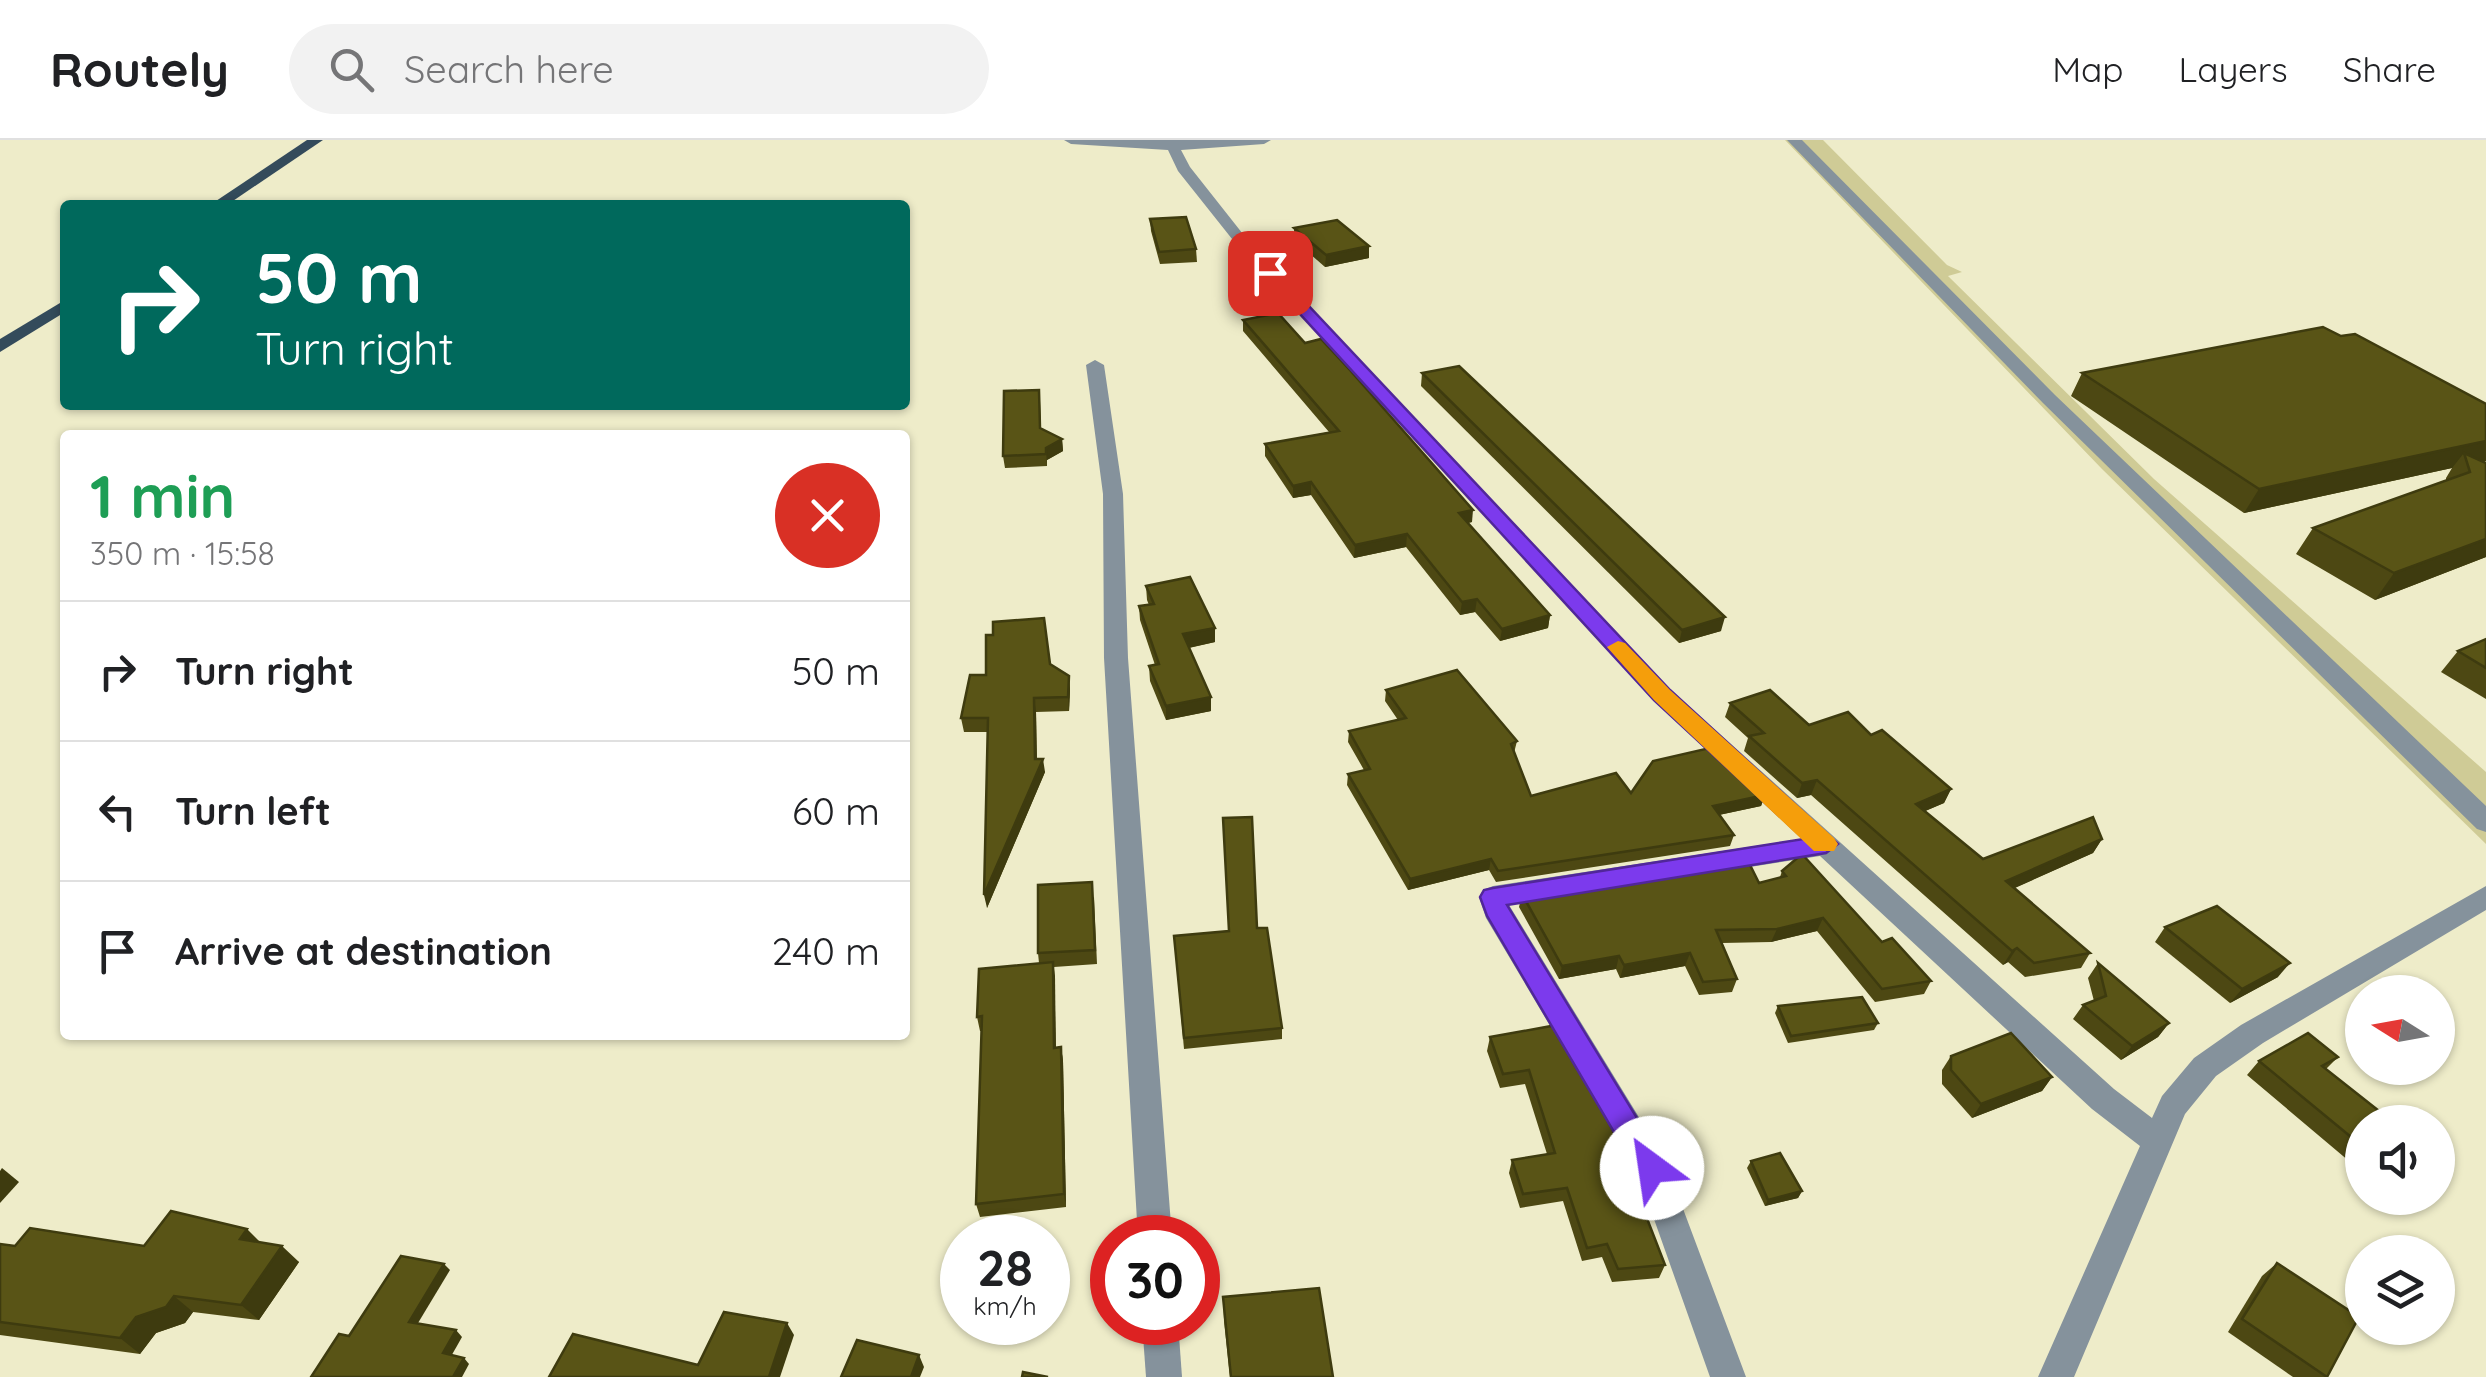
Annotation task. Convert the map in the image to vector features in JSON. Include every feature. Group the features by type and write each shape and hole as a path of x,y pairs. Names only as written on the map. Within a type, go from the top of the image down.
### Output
{"main road":[{"path":"225,200 316,140"},
{"path":"0,347 60,307"}],"street":[{"path":"1070,140 1174,146 1264,140"},
{"path":"1794,140 2049,399 2486,822"},
{"path":"1174,146 1178,160 1245,246 1662,695 2103,1099 2157,1140"},
{"path":"1096,365 1113,494 1116,658 1153,1215"},
{"path":"1728,1377 1652,1168 1496,910 1493,897 1826,844"},
{"path":"2056,1377 2157,1140 2186,1089 2227,1050 2486,897"},
{"path":"1162,1345 1164,1377"}],"shaded area":[{"path":"1785,140 1823,140 1947,265 1962,272 1948,276 2154,479 2486,772 2486,844 2102,469"}],"building":[{"path":"1186,217 1196,249 1159,252 1150,219"},
{"path":"1337,220 1369,246 1326,255 1294,228"},
{"path":"1278,313 1305,343 1321,339 1349,369 1473,510 1459,513 1550,615 1502,629 1477,599 1462,602 1407,534 1355,545 1311,482 1293,486 1265,444 1339,431 1243,320"},
{"path":"2323,327 2341,336 2355,334 2486,404 2486,441 2259,489 2082,373"},
{"path":"1459,366 1725,617 1682,630 1422,373"},
{"path":"1039,390 1040,428 1062,439 1046,448 1046,454 1003,456 1004,391"},
{"path":"2464,453 2486,463 2486,539 2394,573 2313,528 2470,472"},
{"path":"1190,577 1215,628 1183,634 1211,697 1166,706 1149,666 1159,664 1139,606 1154,604 1146,586"},
{"path":"1044,618 1050,664 1069,676 1068,697 1034,698 1035,759 1043,759 984,895 988,718 961,718 970,675 986,675 986,635 993,635 993,622"},
{"path":"2486,639 2486,668 2458,651"},
{"path":"1457,670 1517,741 1511,744 1531,796 1616,773 1631,793 1653,761 1714,747 1765,795 1713,806 1734,835 1498,871 1491,859 1410,879 1348,774 1370,769 1349,731 1406,718 1386,690"},
{"path":"1770,690 1809,725 1848,712 1871,735 1882,730 1951,789 1916,804 1983,859 2093,817 2102,839 2006,881 2090,953 2034,963 2017,948 2012,951 1817,780 1802,783 1749,736 1764,733 1730,703"},
{"path":"1252,817 1257,928 1267,928 1282,1028 1184,1038 1174,936 1229,931 1223,818"},
{"path":"1802,854 1882,942 1892,938 1931,981 1882,989 1823,918 1777,929 1716,930 1737,979 1703,982 1690,953 1624,965 1619,956 1562,966 1522,894 1747,859 1759,883 1786,876 1782,871"},
{"path":"1092,882 1095,950 1038,953 1038,885"},
{"path":"2217,906 2290,963 2242,989 2165,927"},
{"path":"1053,962 1054,1048 1061,1047 1064,1194 976,1204 982,1016 977,1017 979,969"},
{"path":"2098,963 2169,1023 2132,1046 2083,1005 2106,996"},
{"path":"1862,997 1878,1023 1791,1036 1778,1006"},
{"path":"1557,1025 1598,1092 1665,1265 1618,1269 1607,1244 1587,1248 1567,1188 1523,1194 1512,1160 1555,1153 1529,1070 1503,1074 1490,1037"},
{"path":"2011,1033 2052,1077 1981,1104 1951,1070 1951,1056"},
{"path":"2308,1033 2338,1057 2322,1066 2371,1105 2345,1105 2345,1132 2259,1061"},
{"path":"1780,1153 1802,1191 1768,1200 1751,1161"},
{"path":"171,1211 247,1229 240,1239 282,1246 241,1305 174,1296 166,1307 136,1317 120,1338 0,1322 0,1244 15,1246 30,1228 144,1246"},
{"path":"401,1256 444,1264 409,1322 456,1330 443,1353 464,1358 453,1377 311,1377 339,1334 349,1336"},
{"path":"2277,1263 2345,1308 2345,1343 2327,1377 2242,1319"},
{"path":"1319,1288 1333,1377 1231,1377 1223,1297"},
{"path":"724,1312 787,1323 769,1377 549,1377 573,1334 698,1365"},
{"path":"857,1340 919,1355 911,1377 841,1377"},
{"path":"1023,1372 1048,1377 1022,1377"}],"slow traffic":[{"path":"1618,647 1662,695 1826,844 1823,845"}],"route":[{"path":"1270,273 1662,695 1826,844 1493,897 1496,910 1652,1168"}]}
